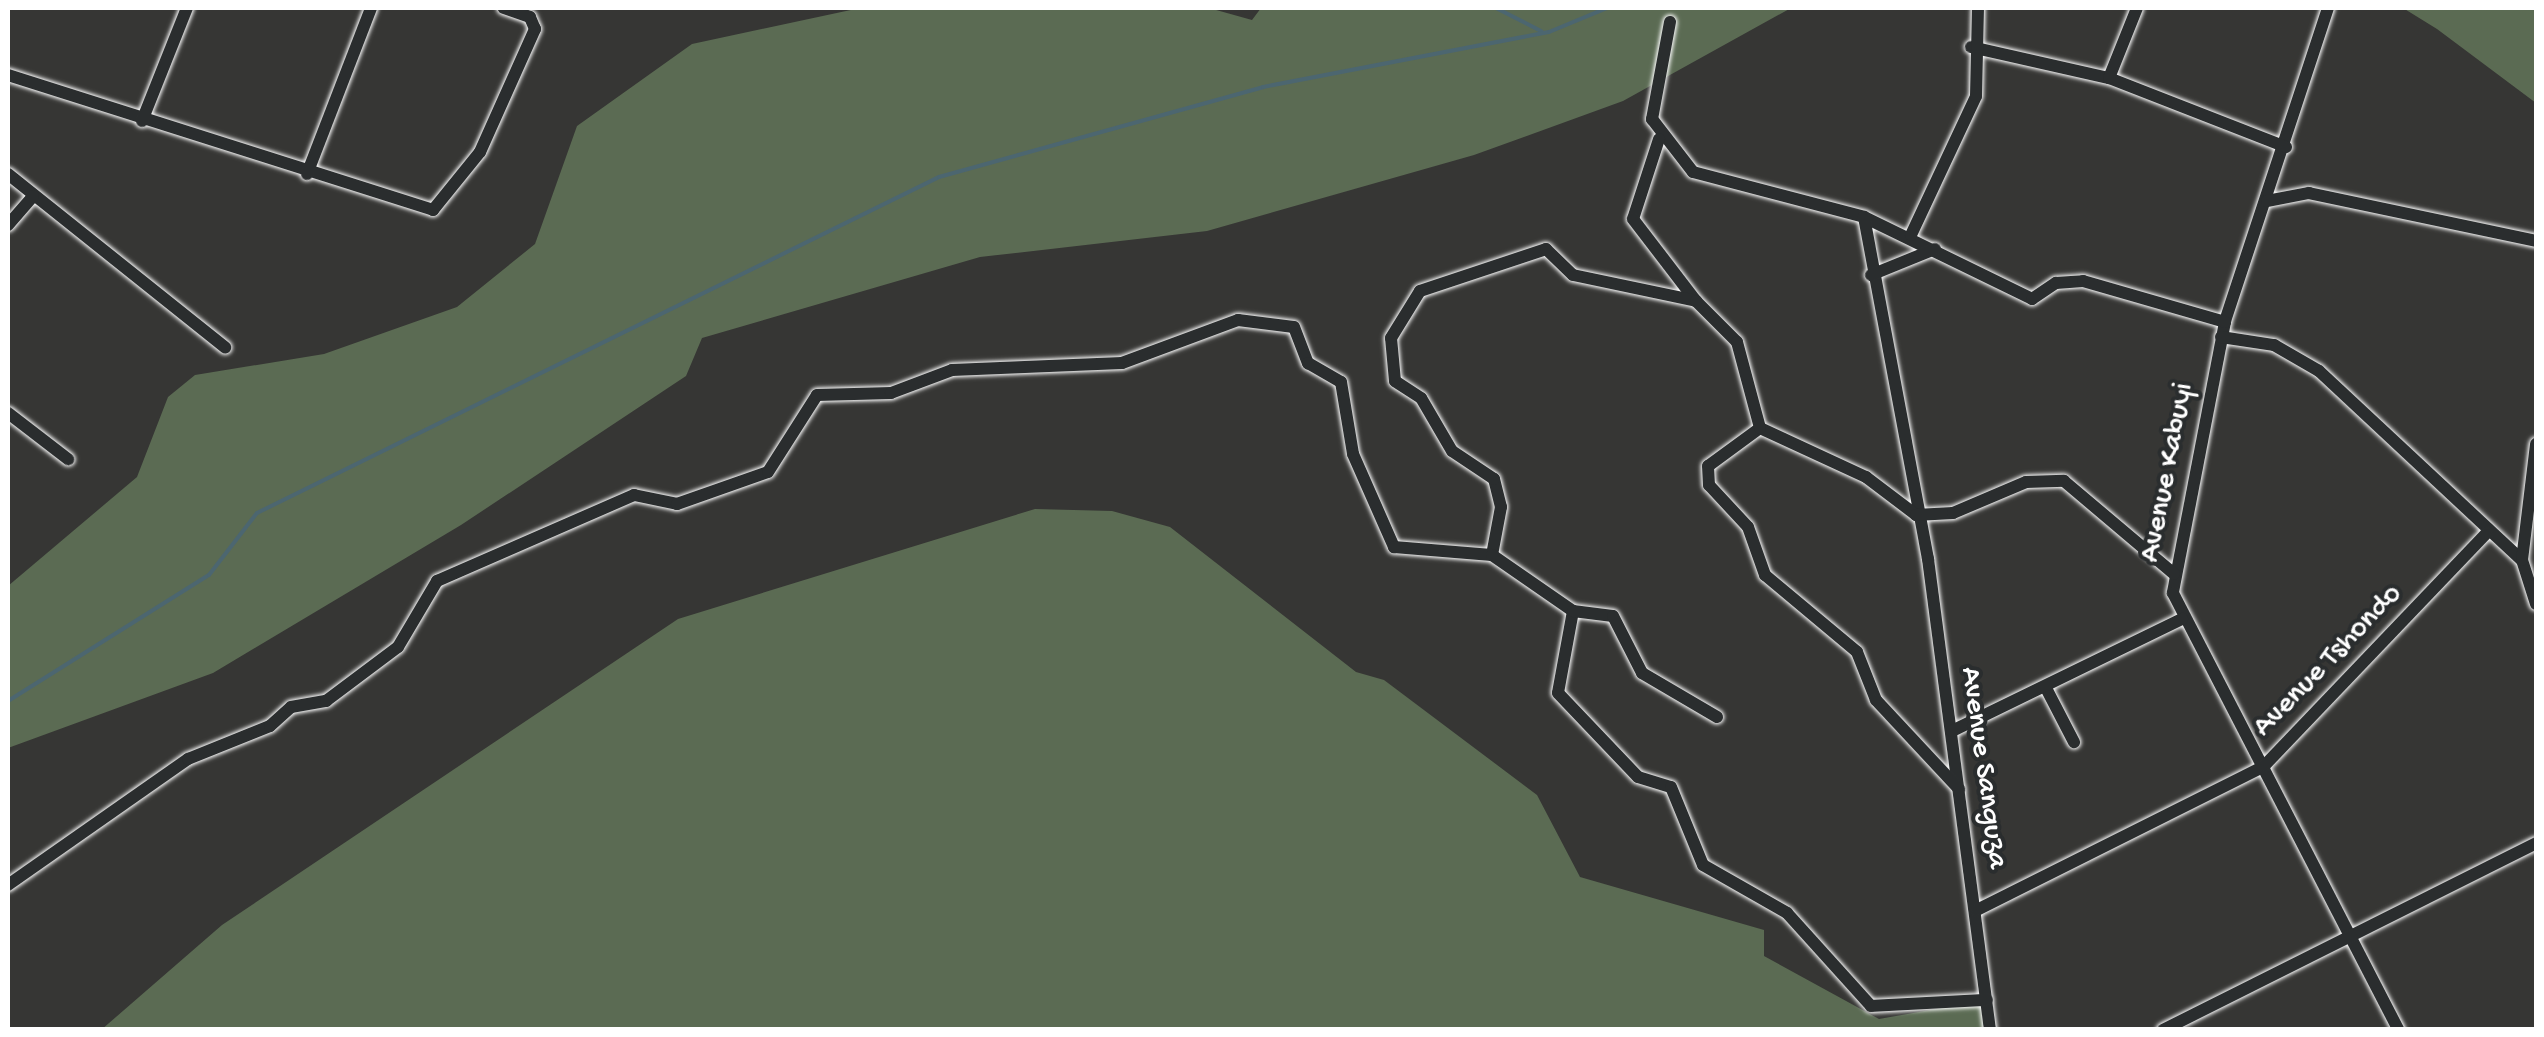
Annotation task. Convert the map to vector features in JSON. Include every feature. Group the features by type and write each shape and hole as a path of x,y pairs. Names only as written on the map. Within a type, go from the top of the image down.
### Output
{"street":[{"path":"142,121 186,8"},
{"path":"306,174 371,8"},
{"path":"8,75 306,174 438,208 480,152 534,29 530,16 504,8"},
{"path":"1911,235 1976,96 1971,46 1978,8"},
{"path":"2109,78 2137,8"},
{"name":"Avenue Kabuyi","path":"2328,8 2286,147 2225,322 2174,574 2182,619 2264,766 2399,1030"},
{"path":"1670,22 1649,98 1659,139 1634,219 1696,300 1738,342 1760,428"},
{"path":"1971,46 2109,78 2286,147"},
{"path":"1659,139 1721,185 1864,217 1911,235 2032,298 2056,282 2084,282 2225,322"},
{"path":"8,174 225,347"},
{"path":"2266,202 2309,193 2536,241"},
{"path":"8,226 34,196"},
{"name":"Avenue Sanguza","path":"1864,217 1952,731 1990,1030"},
{"path":"1492,555 1502,506 1494,479 1452,451 1421,398 1394,380 1391,338 1413,296 1537,249 1573,275 1696,300"},
{"path":"1871,275 1936,250"},
{"path":"8,884 188,759 357,678 398,647 437,582 634,495 677,504 768,472 824,393 878,395 952,370 1122,363 1238,320 1289,326 1313,368 1341,382 1350,444 1387,540 1452,558 1492,555 1573,610 1618,618 1642,673 1717,717"},
{"path":"2221,337 2300,358 2449,487 2486,534 2522,560"},
{"path":"8,414 68,459"},
{"path":"1760,428 1866,477 1916,516 1953,513 2026,482 2064,482 2174,574"},
{"path":"1760,428 1708,466 1709,485 1748,527 1764,575 1857,652 1876,700 1961,791"},
{"path":"2536,444 2522,560 2536,604"},
{"name":"Avenue Tshondo","path":"1977,910 2264,766 2486,534"},
{"path":"1573,610 1558,694 1638,777 1675,791 1703,865 1787,913 1871,1006 1988,1000"},
{"path":"1952,731 2182,619"},
{"path":"2046,688 2074,742"},
{"path":"2163,1030 2346,932 2536,843"}],"green space":[{"path":"860,8 1209,8 1252,20 1261,8 1791,8 1623,101 1474,155 1207,231 980,257 702,338 686,376 461,525 213,673 8,748 8,586 137,477 168,397 195,375 324,354 457,307 535,244 577,126 692,44"},
{"path":"2403,8 2536,8 2536,103 2437,29"},
{"path":"1035,509 1112,511 1170,527 1356,672 1384,680 1537,795 1580,877 1764,930 1764,956 1879,1019 1987,1000 1990,1030 101,1030 222,925 678,619"}],"waterway":[{"path":"1496,8 1541,31"},
{"path":"8,701 209,575 257,513 939,177 1263,87 1549,32 1607,8"}]}
